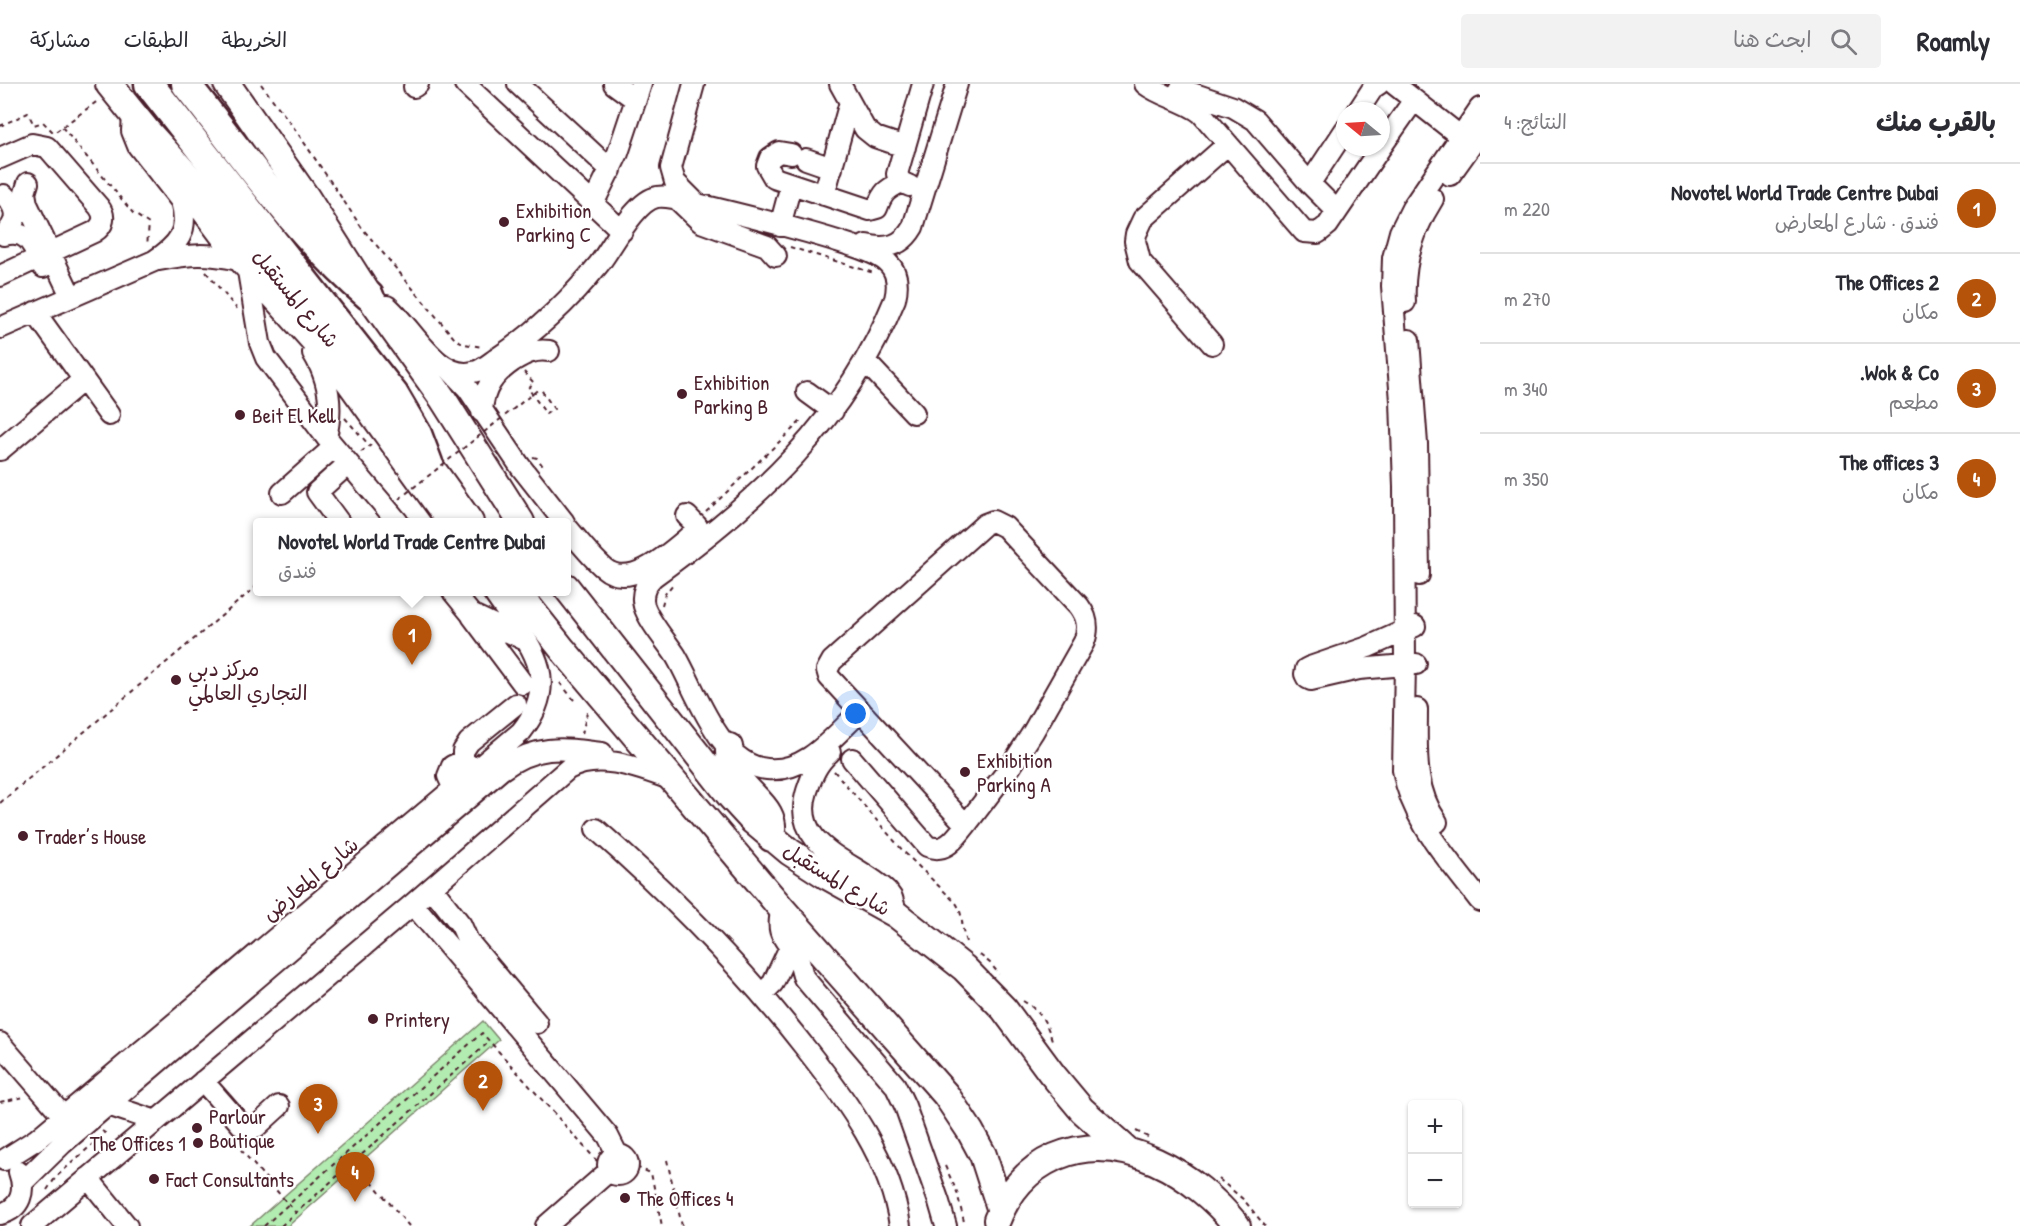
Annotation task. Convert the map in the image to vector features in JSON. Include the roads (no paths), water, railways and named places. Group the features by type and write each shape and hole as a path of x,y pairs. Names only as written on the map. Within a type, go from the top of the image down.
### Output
{"highway":[{"path":"149,84 377,373 410,421 428,463"},
{"path":"186,84 303,231 369,296"}],"main road":[{"path":"227,84 306,197 369,296 443,399 518,518"},
{"name":"شارع المستقبل","path":"111,87 347,359 428,463 457,518"},
{"name":"شارع المستقبل","path":"571,592 731,797 753,821 808,865 897,915 942,949 984,988 1022,1032 1067,1093 1097,1125 1130,1140"},
{"name":"شارع المستقبل","path":"521,596 782,909 952,1104 982,1155 998,1218"},
{"path":"585,675 591,658 596,623"},
{"path":"737,755 729,762 735,775 769,812 773,825 771,837"},
{"path":"998,1218 1023,1179 1050,1159 1062,1154 1130,1140 1162,1165 1194,1185 1219,1206 1237,1226"}],"street":[{"path":"465,84 622,231"},
{"path":"518,84 611,170"},
{"path":"593,204 611,170 638,92 614,84"},
{"path":"694,84 671,168 678,186 698,205"},
{"path":"840,84 870,134 905,147"},
{"path":"923,84 897,174 901,182 924,190"},
{"path":"840,242 884,248 898,244 909,234 957,84"},
{"path":"1145,84 1159,93 1195,108 1304,232 1322,231 1375,156"},
{"path":"1162,84 1233,107 1255,120 1337,211"},
{"path":"1364,102 1373,88 1379,84"},
{"path":"1394,84 1471,138"},
{"path":"1390,134 1414,100"},
{"path":"824,195 850,102"},
{"path":"1480,108 1471,138 1412,208 1400,232 1393,258 1392,286 1401,400 1417,765 1422,791 1432,815 1480,880"},
{"path":"0,328 154,261 172,249 177,242 183,226 183,209 177,194 138,146 132,131 140,123 184,188 243,265 355,393 456,518"},
{"path":"0,158 32,144 48,147 102,211 104,220 99,229 0,276"},
{"path":"1212,344 1140,261 1135,241 1143,219 1228,144"},
{"path":"1310,183 1336,144"},
{"path":"832,168 779,152 773,154 767,166 774,178 873,210 877,208 886,191 901,182"},
{"path":"28,183 26,198 44,255 66,299"},
{"path":"780,226 791,185"},
{"path":"4,195 16,213 14,222 4,235 17,233 26,237 44,255"},
{"path":"482,412 484,395 492,379 598,265 636,210 648,200 663,196 677,199 840,242 882,257 888,262 896,276 897,292 881,332 832,411 798,453 760,492 653,577 645,587 643,599 647,612 677,658 711,724 737,755 760,768 776,770 804,762 864,715"},
{"path":"677,199 701,222 781,251"},
{"path":"154,261 211,254 243,265"},
{"path":"243,265 262,351 330,442 395,518"},
{"path":"369,296 397,314 430,355 452,371 468,389 520,466 560,518"},
{"path":"34,312 109,416"},
{"path":"282,493 330,442 330,411 321,367 292,321"},
{"path":"452,371 464,374 476,372 511,356 542,350 549,351"},
{"path":"865,361 914,413"},
{"path":"0,450 83,380"},
{"path":"807,392 832,411"},
{"path":"336,518 317,492 348,464"},
{"path":"571,531 604,568 623,576 636,574 697,530 697,526 690,520"},
{"path":"852,759 927,846 935,849 944,847 966,825 1033,732 1084,642 1087,629 1085,617 1079,606 1001,524 993,521 985,524 830,663 827,670 829,677 966,825"},
{"path":"457,596 523,684"},
{"name":"شارع المعارض","path":"2,1159 27,1147 59,1121 102,1075 155,1036 427,805 454,789 470,766 521,732 537,706 542,678 538,660 496,596"},
{"path":"471,614 525,640"},
{"path":"1412,628 1308,668 1305,674 1307,678 1314,680 1359,669 1412,664"},
{"path":"1412,664 1403,770 1411,801 1426,830 1480,902"},
{"path":"470,766 463,751 469,742 516,704"},
{"path":"864,715 816,768 804,800 805,818 812,836 836,856 882,886 892,898 897,915"},
{"name":"شارع المعارض","path":"23,1182 56,1149 501,770 520,758 540,750 562,748 618,755 668,774"},
{"path":"32,1226 422,896 561,774 576,765 601,760 668,774"},
{"path":"596,829 680,906 762,994 815,1060 858,1121 886,1178 896,1204 900,1226"},
{"path":"422,896 455,934 468,941 537,1023"},
{"path":"422,896 608,1136 615,1165 546,1226"},
{"path":"782,909 780,930 789,949 798,960 807,981 895,1085 905,1106 946,1226"},
{"path":"762,994 773,983 789,949"},
{"path":"0,1043 59,1121"},
{"path":"0,1058 59,1121"},
{"path":"102,1075 126,1090"},
{"path":"203,1081 245,1129 256,1127 279,1106"},
{"path":"108,1105 156,1120"},
{"path":"2,1159 13,1164 23,1182 21,1197 17,1204 2,1218"},
{"path":"88,1179 127,1226"}],"place":[{"name":"Exhibition Parking C","path":"504,222"},
{"name":"Exhibition Parking B","path":"682,394"},
{"name":"Beit El Kell","path":"240,415"},
{"name":"Novotel World Trade Centre Dubai","path":"412,665"},
{"name":"مركز دبي التجاري العالمي","path":"176,680"},
{"name":"Exhibition Parking A","path":"965,772"},
{"name":"Trader’s House","path":"23,836"},
{"name":"Printery","path":"373,1019"},
{"name":"The Offices 2","path":"483,1111"},
{"name":"Parlour Boutique","path":"197,1128"},
{"name":"Wok & Co.","path":"318,1134"},
{"name":"The Offices 1","path":"198,1143"},
{"name":"Fact Consultants","path":"154,1179"},
{"name":"The Offices 4","path":"625,1198"},
{"name":"The offices 3","path":"355,1202"}]}
